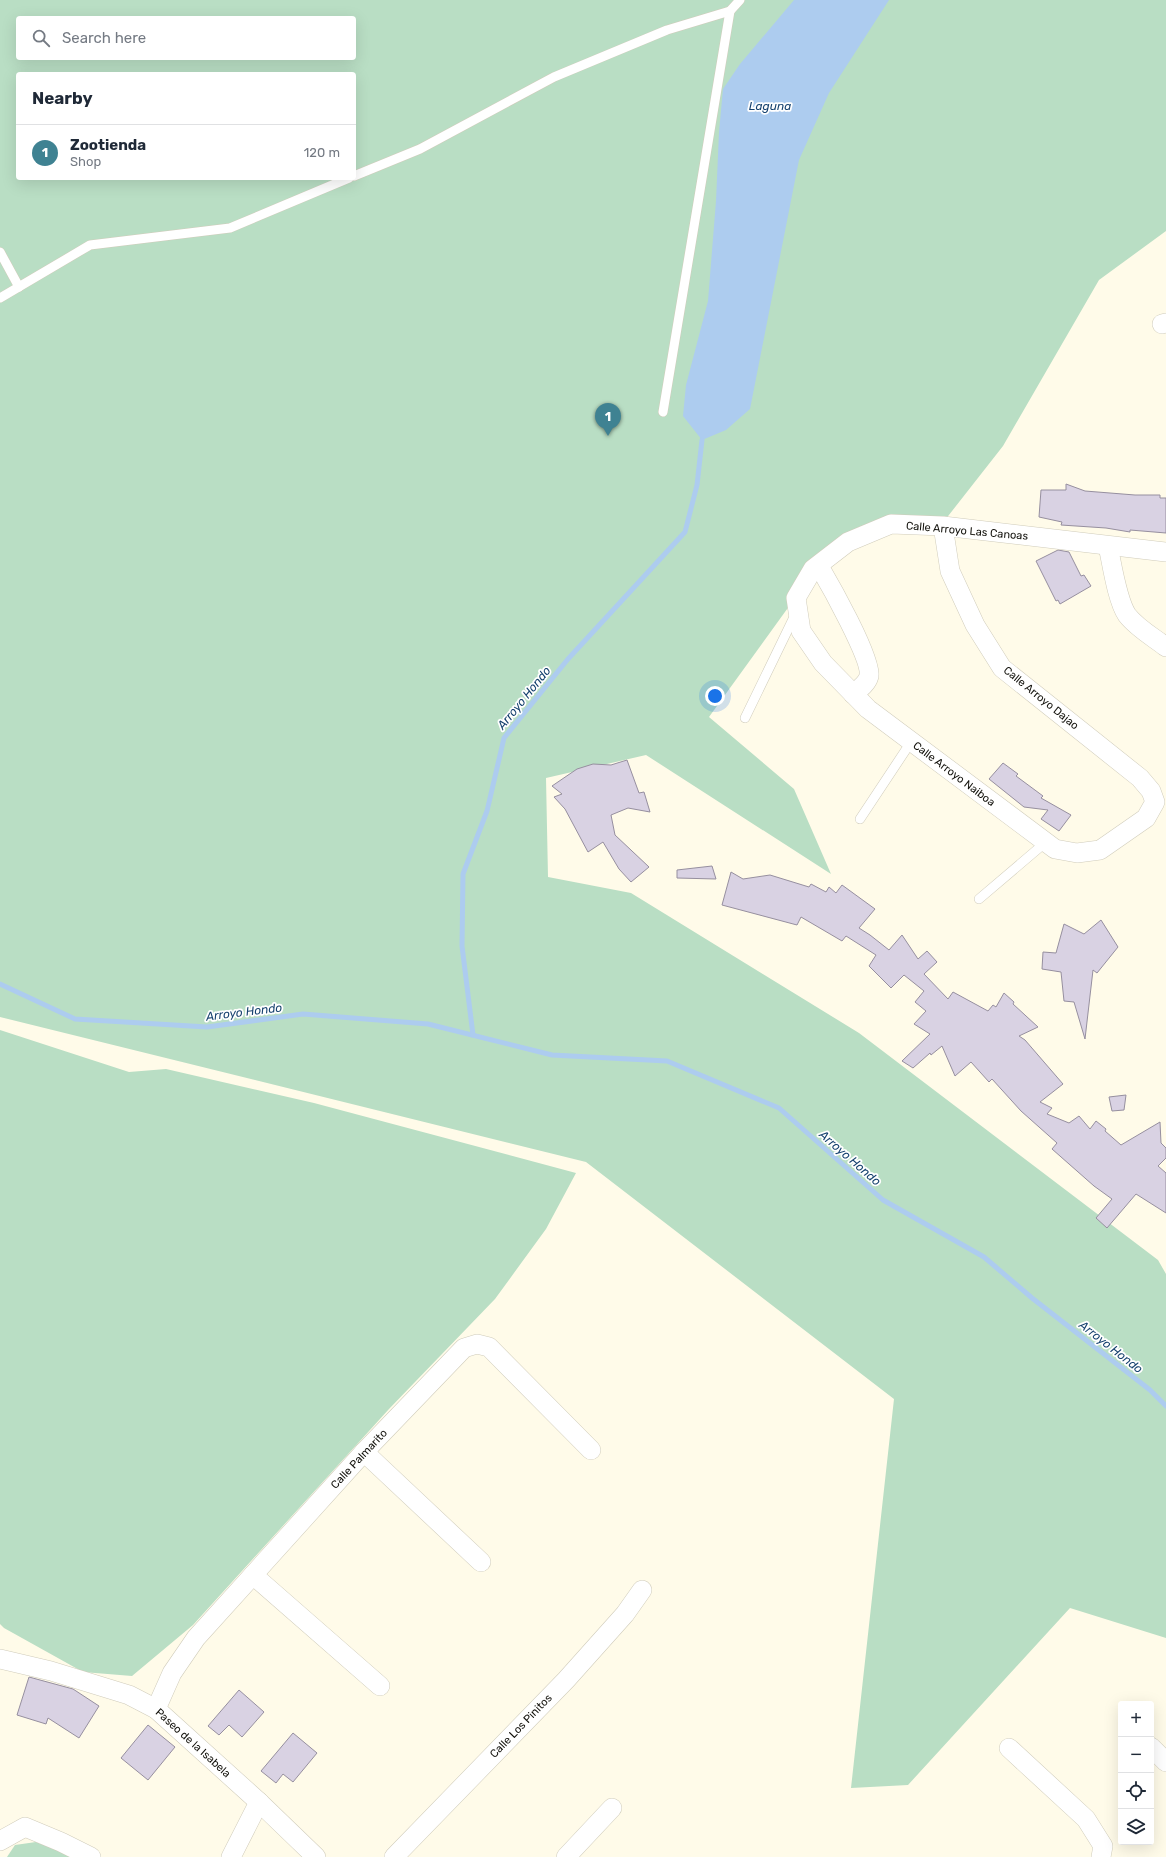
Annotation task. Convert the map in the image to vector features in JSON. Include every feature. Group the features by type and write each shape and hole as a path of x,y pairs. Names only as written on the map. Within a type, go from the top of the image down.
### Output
{"street":[{"name":"Calle Arroyo Las Canoas","path":"797,604 813,569 819,566 848,542 891,524 942,526 1166,552"},
{"name":"Calle Arroyo Dajao","path":"942,526 950,571 975,625 1002,668 1140,778 1151,791 1154,802"},
{"path":"1108,546 1122,605 1127,615 1136,624 1166,647"},
{"path":"819,566 849,621 864,656 869,674 866,683 853,694"},
{"name":"Calle Arroyo Naiboa","path":"797,604 801,631 823,663 868,709 1055,849 1077,853 1100,850 1146,818 1154,802"},
{"name":"Calle Palmarito","path":"156,1709 172,1673 196,1638 364,1452 464,1348 477,1344 489,1347 591,1450"},
{"path":"364,1452 481,1562"},
{"path":"253,1575 380,1686"},
{"name":"Calle Los Pinitos","path":"394,1857 566,1680 625,1614 642,1590"},
{"name":"Paseo de la Isabela","path":"0,1659 52,1672 129,1695 156,1709 259,1802 316,1857"},
{"path":"1009,1748 1086,1820 1103,1846 1101,1857"},
{"path":"1154,1750 1166,1762"},
{"path":"231,1857 259,1802"},
{"path":"566,1857 612,1808"},
{"path":"0,1841 24,1827 61,1842 91,1857"}],"lane":[{"path":"356,175 420,149 554,77 667,30 730,11 740,0"},
{"path":"664,412 730,11"},
{"path":"0,298 90,245 230,228 345,180"},
{"path":"0,252 19,287"},
{"path":"745,718 797,604"},
{"path":"860,820 911,742"},
{"path":"979,899 1046,842"}],"green space":[{"path":"0,0 1166,0 1166,231 1099,280 1003,446 945,520 834,544 709,717 794,789 831,874 646,755 546,778 548,877 631,893 859,1033 1158,1260 1166,1274 1166,1638 1070,1608 908,1785 851,1788 894,1399 586,1162 0,1017"},
{"path":"0,1030 129,1072 166,1069 314,1103 576,1173 546,1229 495,1299 389,1409 193,1625 132,1676 83,1672 4,1628 0,1624"},
{"path":"36,1842 75,1857 7,1857 15,1845"}],"water":[{"name":"Laguna","path":"794,0 889,0 829,93 799,160 750,409 726,430 702,440 683,416 686,385 708,301 723,89 740,64"}],"building":[{"path":"1066,484 1085,491 1135,495 1160,495 1160,498 1166,498 1166,533 1130,530 1130,532 1106,528 1061,525 1062,522 1039,517 1041,490 1066,490"},
{"path":"1058,550 1069,552 1081,576 1084,575 1091,586 1060,604 1058,600 1056,601 1036,561"},
{"path":"627,760 639,793 644,792 650,812 628,808 611,815 615,835 649,867 631,882 619,869 603,842 588,852 565,809 554,797 562,794 552,786 577,769 593,764 611,765"},
{"path":"1003,763 1018,774 1016,776 1043,796 1041,798 1071,815 1059,831 1041,819 1048,810 1024,807 989,779"},
{"path":"712,866 716,879 677,878 677,870"},
{"path":"731,872 743,879 770,875 809,887 811,884 826,892 829,887 836,893 842,885 875,909 859,928 889,950 902,935 918,959 927,951 937,962 924,974 948,999 953,992 988,1011 993,1005 996,1007 1004,993 1014,1002 1013,1004 1038,1027 1019,1036 1025,1040 1063,1084 1040,1102 1052,1108 1047,1114 1069,1123 1079,1116 1090,1129 1096,1121 1121,1145 1160,1122 1161,1143 1166,1148 1166,1158 1158,1166 1166,1173 1166,1213 1136,1194 1107,1228 1096,1218 1112,1199 1094,1186 1052,1149 1057,1143 1021,1111 992,1079 989,1082 971,1062 955,1076 942,1046 931,1055 930,1053 913,1068 902,1061 930,1034 914,1024 926,1011 915,1002 924,991 904,975 891,988 869,966 876,955 846,936 842,941 801,917 797,925 722,905"},
{"path":"1101,920 1118,947 1097,973 1093,970 1085,1039 1074,1002 1064,1001 1061,972 1042,969 1043,952 1056,953 1064,924 1084,934"},
{"path":"1126,1095 1124,1110 1112,1111 1109,1097"},
{"path":"29,1677 73,1689 99,1706 79,1738 48,1718 46,1724 17,1715"},
{"path":"239,1690 264,1712 242,1737 229,1725 219,1735 208,1726"},
{"path":"148,1725 175,1747 148,1780 121,1758"},
{"path":"293,1733 317,1753 293,1782 283,1774 276,1783 261,1771"}],"waterway":[{"name":"Arroyo Hondo","path":"473,1035 462,946 463,874 487,811 504,738 568,659 685,532 697,485 702,440"},
{"name":"Arroyo Hondo","path":"0,984 75,1019 207,1027 303,1014 428,1024 552,1055 667,1061 779,1108 883,1200 984,1257 1032,1298 1150,1390 1166,1406"}],"place":[{"name":"Zootienda","path":"608,436"}]}
